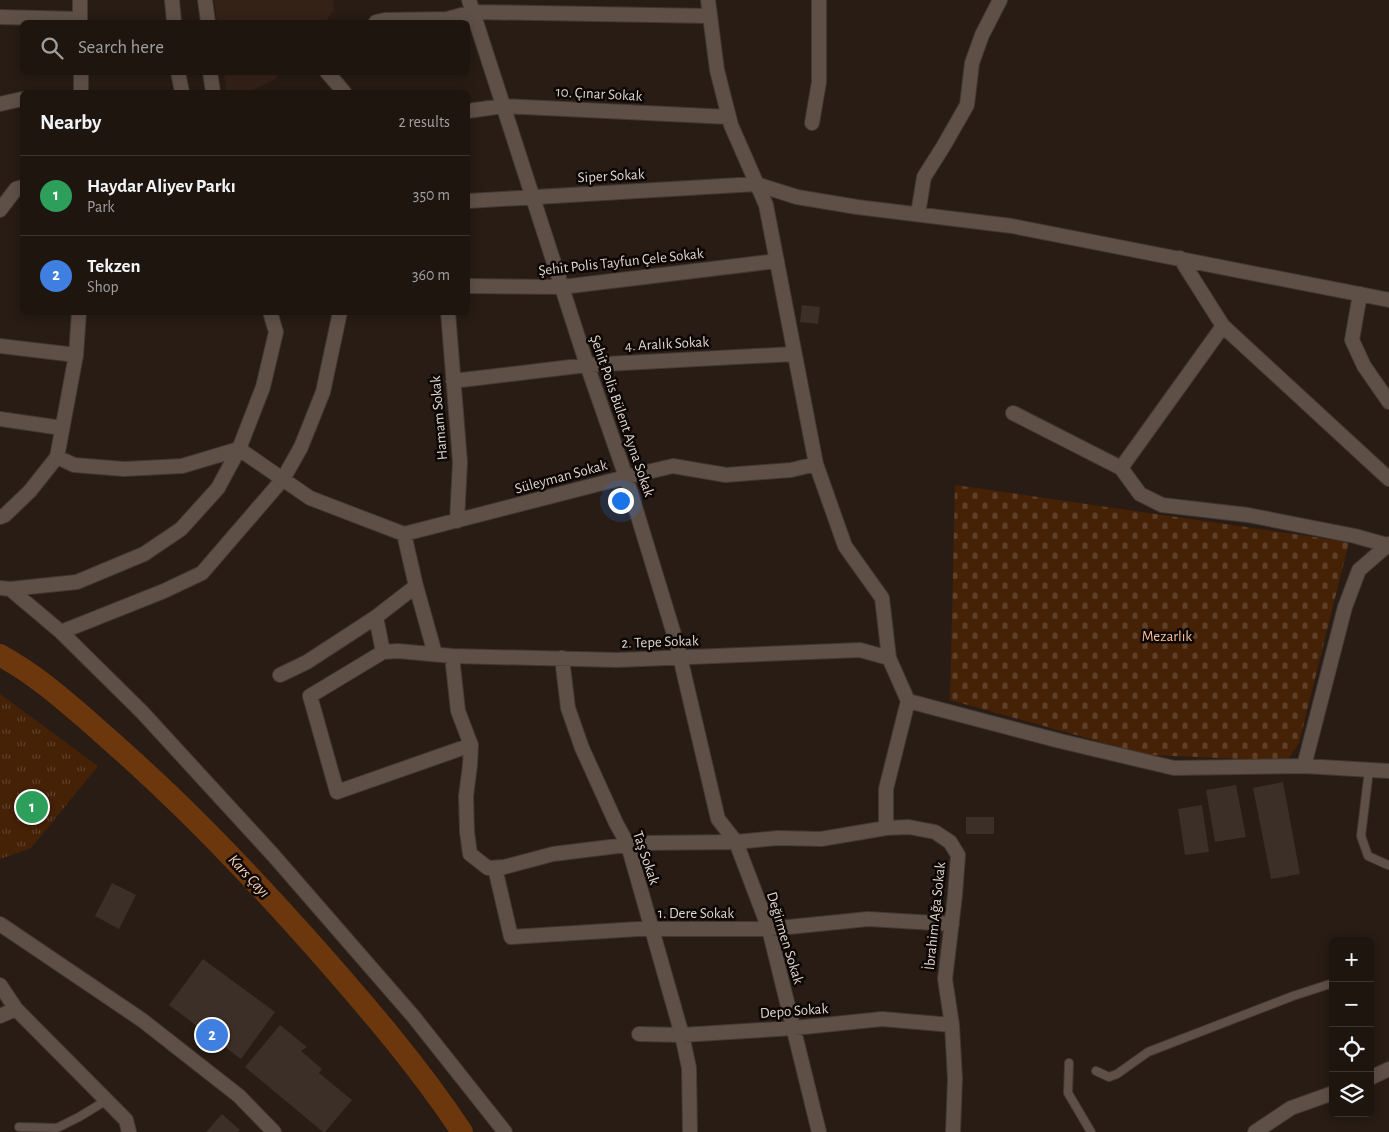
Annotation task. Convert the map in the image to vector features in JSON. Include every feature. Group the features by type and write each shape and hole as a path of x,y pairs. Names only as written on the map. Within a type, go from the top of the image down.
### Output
{"street":[{"path":"80,0 80,20"},
{"path":"172,0 174,20"},
{"path":"205,0 208,20"},
{"path":"708,0 717,70 731,125 766,205 816,464 845,546 882,598 889,658 908,701 886,789 886,828"},
{"path":"812,123 819,82 819,0"},
{"path":"918,214 924,177 967,104 972,64 982,35 1000,0"},
{"path":"385,20 446,19 471,6 710,16"},
{"name":"Şehit Polis Bülent Ayna Sokak","path":"471,6 587,365 626,477 680,657 718,819 736,842"},
{"path":"0,17 60,20"},
{"path":"81,75 81,90"},
{"path":"179,75 182,90"},
{"path":"211,75 214,90"},
{"path":"330,75 342,90"},
{"path":"0,104 20,99"},
{"name":"10. Çınar Sokak","path":"470,110 503,106 729,117"},
{"path":"756,184 797,198 1012,226 1389,300"},
{"name":"Siper Sokak","path":"470,201 756,184"},
{"path":"0,210 16,189 20,188"},
{"path":"1180,258 1223,326 1389,479"},
{"name":"Şehit Polis Tayfun Çele Sokak","path":"470,286 562,287 776,261"},
{"path":"1360,294 1352,340 1364,366 1389,402"},
{"path":"0,517 5,515 30,491 57,457 76,355 79,315"},
{"path":"5,588 77,582 144,554 180,529 218,488 240,449 263,388 276,332 271,315"},
{"path":"61,632 164,591 202,573 283,479 301,447 323,392 339,315"},
{"name":"Hamam Sokak","path":"448,315 460,462 456,521"},
{"path":"1121,468 1223,326"},
{"path":"0,346 76,355"},
{"name":"4. Aralık Sokak","path":"453,381 587,365 794,354"},
{"path":"1013,414 1121,468 1140,494 1162,505 1248,514 1355,536 1388,545"},
{"path":"0,419 62,428"},
{"path":"57,457 74,465 133,469 182,466 240,449"},
{"path":"240,449 310,498 404,534 434,654"},
{"name":"Süleyman Sokak","path":"404,534 673,466 726,475 791,470 816,464"},
{"path":"1304,766 1345,607 1359,570 1388,545"},
{"path":"280,676 307,662 376,617 416,586"},
{"path":"5,588 61,632 142,712 274,856 414,1016 505,1132"},
{"path":"376,617 383,652 310,696 337,792 471,745"},
{"name":"2. Tepe Sokak","path":"383,652 398,651 452,656 617,660 860,650 889,658"},
{"path":"452,656 458,711 471,745 466,796 470,854 488,868 495,868"},
{"name":"Taş Sokak","path":"562,658 568,708 579,740 616,823 628,845 682,1034 689,1068 690,1132"},
{"path":"908,701 1060,741 1174,768 1304,766 1389,771"},
{"name":"İbrahim Ağa Sokak","path":"495,868 504,868 553,854 642,843 736,842 778,838 821,839 886,828 909,827 935,832 950,842 958,855 945,979 952,1025 955,1079 953,1132"},
{"name":"Değirmen Sokak","path":"736,842 769,929 819,1132"},
{"name":"1. Dere Sokak","path":"495,868 511,937 638,929 769,929 868,919 952,924"},
{"path":"0,924 142,1020 239,1096 274,1132"},
{"path":"0,985 16,1009 126,1120 129,1132"},
{"path":"0,1016 16,1009"},
{"name":"Depo Sokak","path":"639,1034 682,1034 794,1028 882,1020 952,1025"},
{"path":"1374,1076 1389,1069"},
{"path":"1255,1132 1291,1108 1329,1094"}],"lane":[{"path":"1369,770 1361,836 1368,856 1388,866"},
{"path":"1096,1071 1109,1077 1117,1074 1148,1052 1293,996 1329,984"},
{"path":"1069,1062 1068,1093 1091,1132"},
{"path":"19,1127 58,1128 107,1100"}],"shaded area":[{"path":"214,0 333,0 334,10 326,20 217,20"},
{"path":"224,75 279,75 253,90 226,90"}],"green space":[{"name":"Mezarlık","path":"955,485 1349,542 1299,743 1287,761 1148,755 950,700"},
{"path":"0,694 98,766 31,848 0,859"}],"building":[{"path":"802,305 820,307 818,324 800,322"},
{"path":"1283,782 1300,874 1271,879 1253,788"},
{"path":"1236,785 1246,837 1215,842 1206,790"},
{"path":"1202,805 1209,852 1185,855 1178,809"},
{"path":"966,817 994,817 994,834 966,834"},
{"path":"112,883 136,895 119,929 95,916"},
{"path":"203,959 275,1012 241,1059 169,1005"},
{"path":"280,1025 307,1047 301,1051 322,1069 319,1073 352,1100 325,1132 245,1067"},
{"path":"222,1114 240,1130 238,1132 206,1132"}],"waterway":[{"name":"Kars Çayı","path":"0,655 34,677 85,718 190,814 234,859 375,1017 429,1084 462,1132"}],"place":[{"name":"Haydar Aliyev Parkı","path":"32,807"},
{"name":"Tekzen","path":"212,1035"}]}
